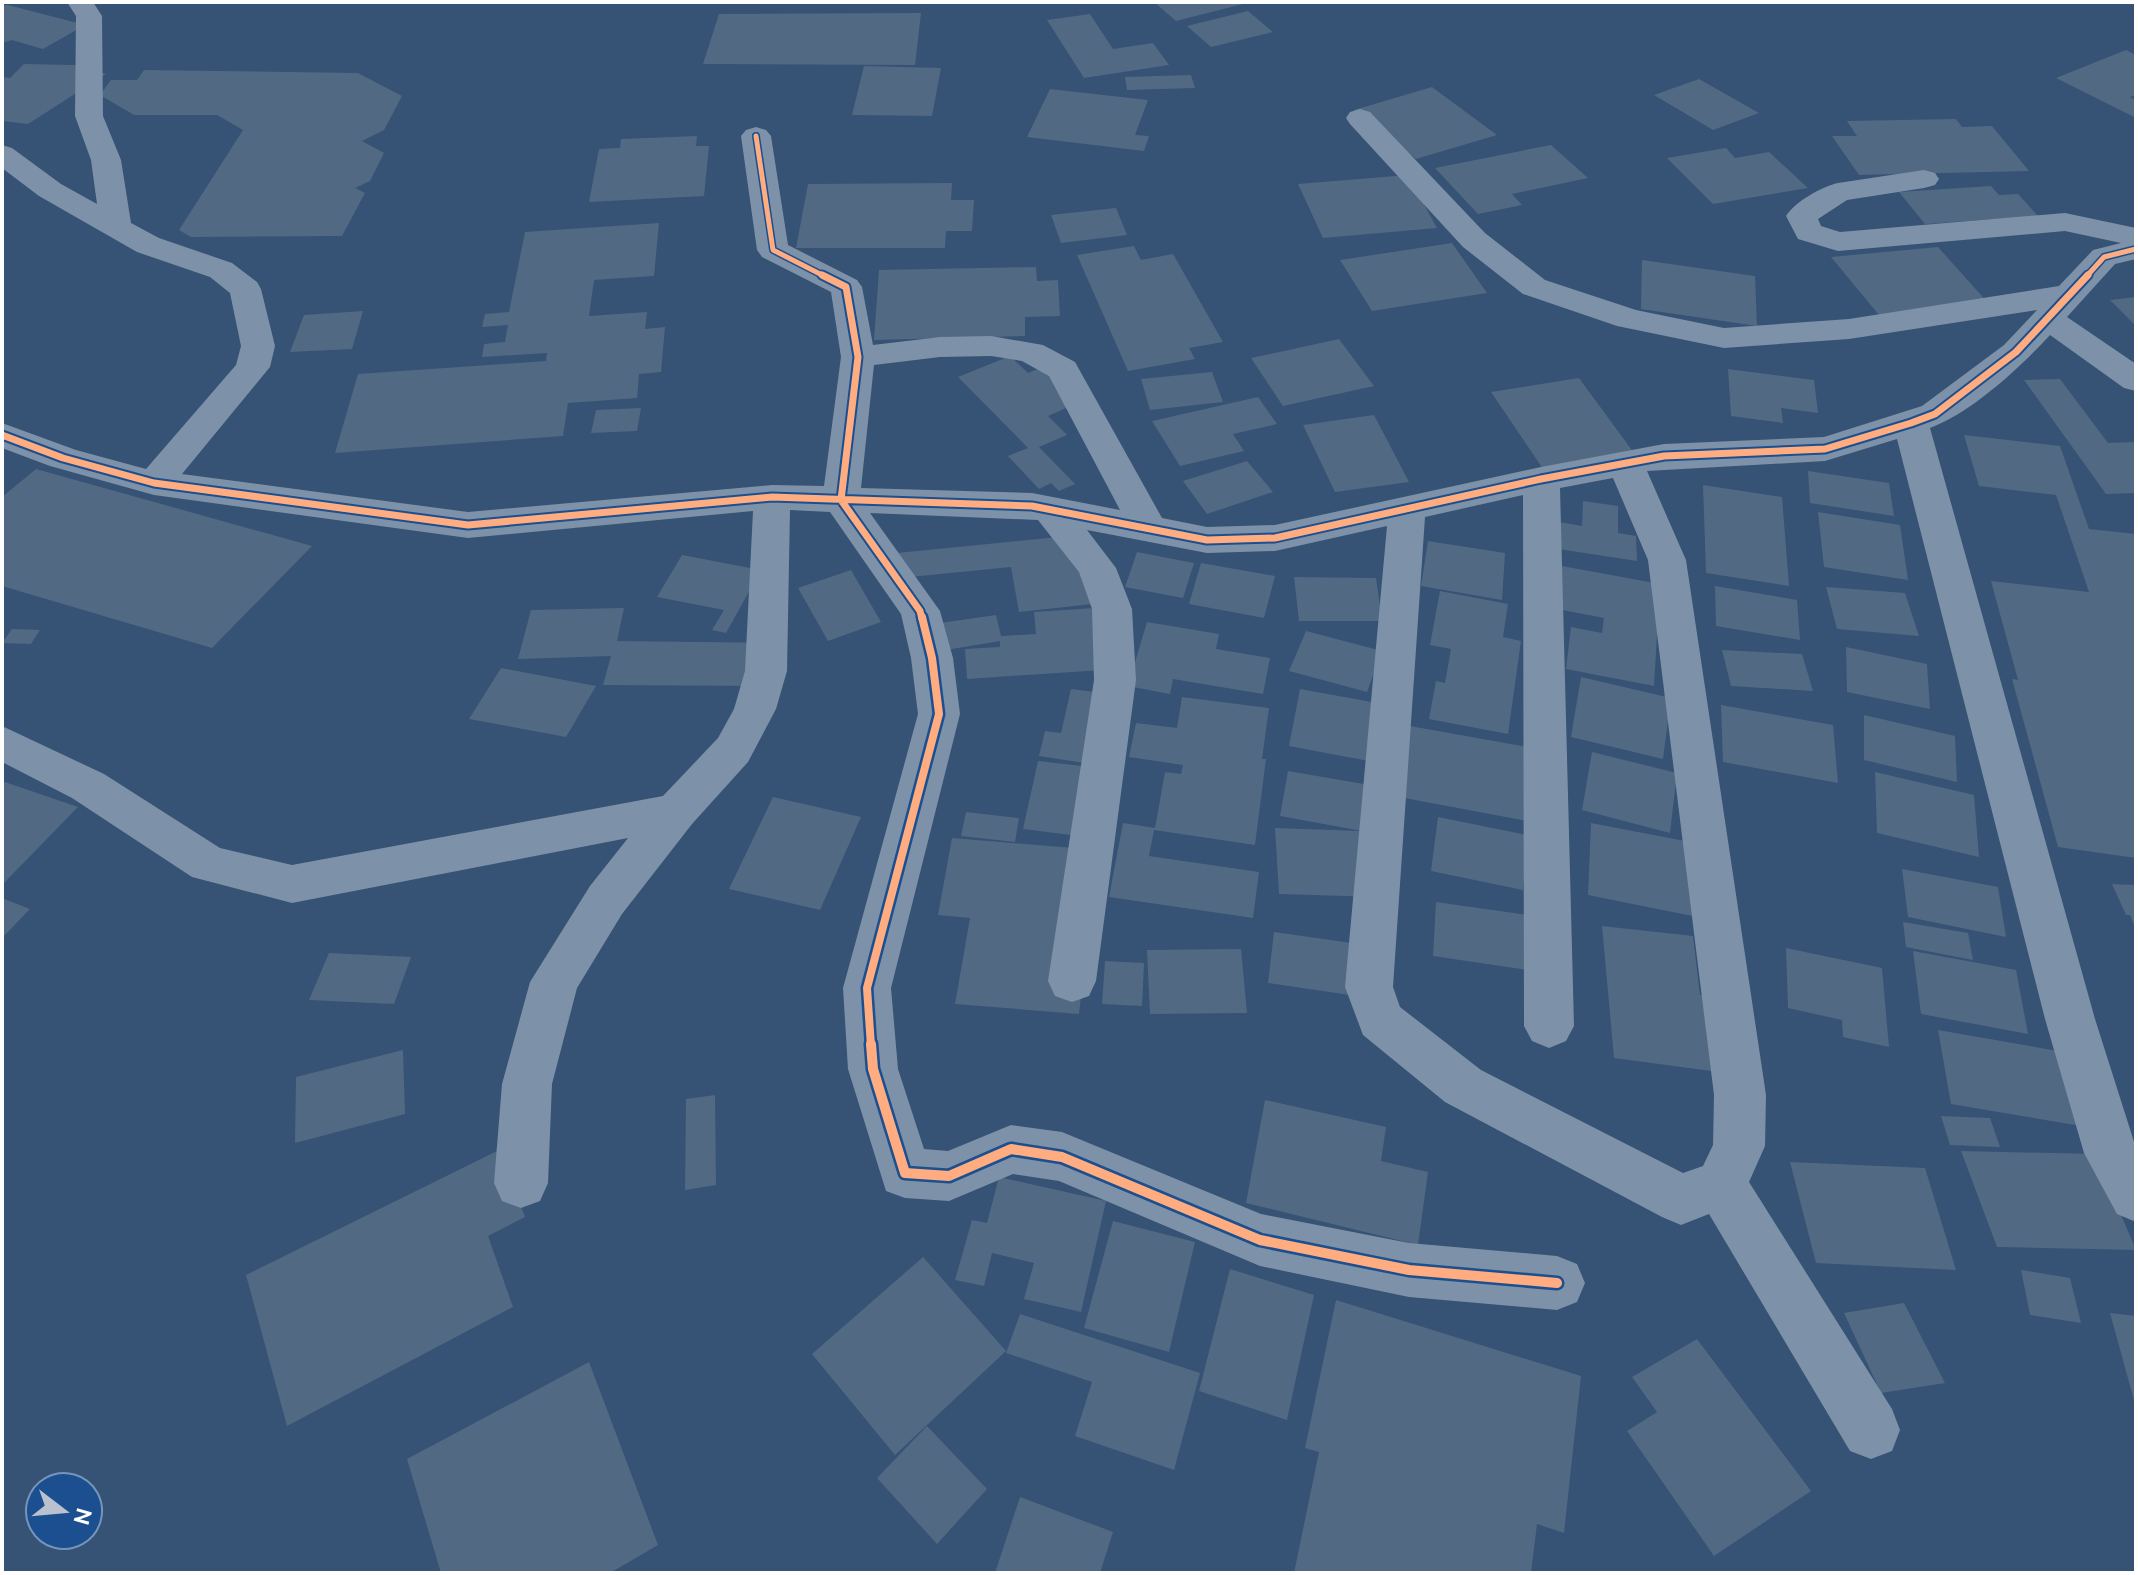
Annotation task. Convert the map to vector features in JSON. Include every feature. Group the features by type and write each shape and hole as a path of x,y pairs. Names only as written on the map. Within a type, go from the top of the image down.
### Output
{"street":[{"path":"80,2 89,16 89,116 106,160 116,225"},
{"path":"1360,118 1474,240 1534,287 1629,319 1724,338 1849,329 2057,307 2136,380"},
{"path":"756,136 773,250 846,287 858,357 841,500 920,611 932,658 939,714 867,988 873,1069 905,1173 949,1176 1011,1149 1062,1157 1260,1240 1409,1270 1557,1283"},
{"path":"2,154 50,190 148,245 221,270 245,289 258,346 253,367 154,483"},
{"path":"1924,179 1838,192 1801,216 1809,232 1838,242 2065,222 2136,237"},
{"path":"2,435 63,458 154,483 468,525 772,497 1050,509 1207,540 1275,538 1541,479 1664,456 1825,449 1911,423 1935,414 2005,361 2104,257 2136,249"},
{"path":"858,357 940,347 991,346 1031,352 1063,369 1148,527"},
{"path":"1911,423 2070,1019 2110,1153 2136,1196"},
{"path":"1407,508 1369,987 1380,1020 1463,1086 1681,1199 1721,1185 1739,1146 1740,1095 1667,560 1625,464"},
{"path":"1541,479 1549,1026"},
{"path":"521,1183 527,1084 554,982 606,900 676,811 733,750 755,709 766,671 772,497"},
{"path":"1050,509 1097,568 1112,609 1115,680 1072,981"},
{"path":"2,743 88,786 208,864 292,884 676,811"},
{"path":"1721,1185 1871,1430"}],"building":[{"path":"1154,2 1247,2 1247,3 1176,21"},
{"path":"2,5 85,25 43,49 12,40 2,43"},
{"path":"1248,11 1273,32 1211,47 1187,26"},
{"path":"921,13 915,65 703,64 719,14"},
{"path":"1090,14 1113,49 1153,43 1169,65 1084,78 1047,20"},
{"path":"2126,50 2136,55 2136,95 2130,97 2136,100 2136,118 2056,78"},
{"path":"24,64 74,65 106,74 28,124 2,121 2,77 10,78"},
{"path":"864,66 941,68 932,116 852,115"},
{"path":"144,70 358,73 402,96 384,130 362,141 384,153 370,181 355,188 365,193 342,236 191,237 179,230 243,130 217,115 134,115 100,95 111,80 137,80"},
{"path":"1191,75 1195,88 1127,90 1125,77"},
{"path":"1699,79 1759,113 1713,130 1654,95"},
{"path":"1432,87 1497,135 1416,159 1354,110"},
{"path":"1050,89 1148,100 1135,135 1149,136 1144,151 1027,137"},
{"path":"1956,119 1962,127 1992,126 2029,171 1859,175 1832,136 1857,136 1847,121"},
{"path":"697,136 696,146 709,146 704,196 589,202 599,149 620,148 621,139"},
{"path":"1551,145 1588,178 1512,194 1522,205 1478,214 1435,168"},
{"path":"1726,148 1735,158 1769,152 1808,188 1713,204 1667,158"},
{"path":"1408,175 1437,228 1323,238 1298,184"},
{"path":"952,183 951,200 974,200 972,231 946,231 945,248 796,248 808,184"},
{"path":"1991,186 1999,195 2018,194 2038,216 1925,224 1899,192"},
{"path":"1116,208 1127,235 1061,243 1051,215"},
{"path":"659,223 654,276 594,280 589,316 647,312 645,329 665,327 661,372 639,374 637,398 568,403 563,436 335,453 358,374 546,361 547,353 482,357 484,344 505,342 508,325 482,327 485,314 509,312 525,232"},
{"path":"1452,243 1487,293 1372,311 1340,260"},
{"path":"1134,246 1141,260 1173,254 1223,342 1189,348 1195,359 1128,371 1077,255"},
{"path":"1938,247 1989,304 1879,315 1831,257"},
{"path":"1642,260 1755,276 1757,326 1641,309"},
{"path":"1036,267 1037,281 1058,280 1060,316 1025,317 1025,336 874,340 879,270"},
{"path":"2136,297 2136,326 2110,300"},
{"path":"363,311 352,349 290,352 304,315"},
{"path":"1339,339 1374,386 1283,406 1251,358"},
{"path":"1010,356 1028,373 1045,366 1082,401 1048,416 1067,435 1039,447 1075,484 1059,491 1051,483 1039,489 1008,456 1028,448 958,377"},
{"path":"1728,369 1814,380 1818,413 1781,408 1783,423 1731,416"},
{"path":"1212,372 1223,402 1150,410 1141,379"},
{"path":"1579,378 1634,453 1543,469 1491,392"},
{"path":"2060,379 2108,443 2136,442 2136,493 2106,494 2024,380"},
{"path":"1258,397 1277,424 1233,434 1244,451 1180,466 1152,421"},
{"path":"641,408 637,431 591,433 596,410"},
{"path":"1374,415 1409,482 1335,492 1303,425"},
{"path":"1964,435 2060,446 2089,529 2136,534 2136,858 2058,847 2012,679 2018,680 1991,581 2089,592 2056,495 1979,486"},
{"path":"1247,461 1273,492 1207,514 1183,481"},
{"path":"36,469 312,546 212,648 2,586 2,497"},
{"path":"1808,471 1889,483 1894,516 1810,503"},
{"path":"1703,485 1782,497 1789,586 1706,573"},
{"path":"1583,501 1618,506 1618,533 1636,536 1637,561 1552,548 1554,521 1582,526"},
{"path":"1818,512 1900,525 1908,580 1824,567"},
{"path":"1078,535 1093,604 1019,612 1011,567 900,578 897,553"},
{"path":"1428,541 1505,553 1502,600 1421,586"},
{"path":"1137,552 1194,563 1183,598 1125,587"},
{"path":"682,555 761,570 726,633 712,630 724,610 657,597"},
{"path":"1201,563 1275,576 1264,618 1189,604"},
{"path":"1562,566 1660,584 1654,686 1566,669 1571,627 1602,633 1604,618 1557,609"},
{"path":"851,570 881,622 828,641 798,588"},
{"path":"1294,577 1376,578 1382,621 1299,621"},
{"path":"1715,586 1797,600 1800,640 1716,626"},
{"path":"1826,587 1905,593 1919,636 1837,629"},
{"path":"1440,591 1508,604 1503,637 1521,641 1508,734 1429,719 1436,681 1445,683 1451,649 1430,645"},
{"path":"624,608 617,641 780,643 772,686 603,685 611,656 518,659 531,610"},
{"path":"1094,608 1102,670 967,679 965,649 1000,647 1000,641 946,650 940,623 996,615 1001,636 1036,634 1034,612"},
{"path":"1147,622 1219,634 1216,649 1270,658 1263,694 1173,679 1170,694 1128,686"},
{"path":"12,629 40,630 31,644 2,643"},
{"path":"1306,631 1382,651 1367,692 1289,671"},
{"path":"1846,647 1927,664 1930,709 1847,692"},
{"path":"1722,650 1802,654 1813,691 1731,686"},
{"path":"501,668 596,686 566,737 469,719"},
{"path":"1581,677 1671,698 1663,759 1571,737"},
{"path":"1071,689 1125,696 1110,767 1039,756 1045,731 1061,733"},
{"path":"1300,689 1383,704 1374,762 1289,746"},
{"path":"1182,697 1269,708 1255,845 1154,830 1149,856 1259,872 1253,918 1109,897 1123,823 1155,828 1165,772 1181,774 1183,765 1129,757 1136,723 1177,728"},
{"path":"1721,705 1833,725 1838,783 1723,762"},
{"path":"1864,715 1955,736 1957,782 1864,760"},
{"path":"1410,726 1533,748 1527,821 1399,797"},
{"path":"1592,752 1677,773 1670,833 1582,810"},
{"path":"1038,761 1100,768 1087,837 1023,829"},
{"path":"1288,771 1381,787 1379,897 1279,894 1275,828 1362,831 1280,816"},
{"path":"1875,772 1974,795 1979,857 1877,833"},
{"path":"2,781 78,807 2,885"},
{"path":"773,797 861,817 820,910 729,889"},
{"path":"966,812 1019,818 1015,842 961,836"},
{"path":"1438,817 1527,835 1523,890 1431,871"},
{"path":"1591,823 1711,846 1712,920 1588,895"},
{"path":"952,838 1097,850 1079,1014 955,1004 970,918 938,915"},
{"path":"1902,869 1998,887 2006,937 1908,917"},
{"path":"2112,884 2136,885 2136,930 2130,915 2126,915"},
{"path":"2,898 30,909 2,938"},
{"path":"1436,902 1527,915 1527,970 1433,956"},
{"path":"1903,922 1968,933 1973,960 1906,947"},
{"path":"1602,926 1693,936 1700,995 1730,999 1741,1075 1614,1058"},
{"path":"1274,932 1373,946 1370,998 1268,983"},
{"path":"1786,948 1882,968 1889,1047 1843,1037 1842,1020 1788,1008"},
{"path":"1241,949 1247,1013 1150,1014 1147,950"},
{"path":"1913,951 2016,970 2028,1034 1921,1014"},
{"path":"329,953 411,957 394,1004 309,1000"},
{"path":"1105,961 1144,963 1142,1006 1102,1004"},
{"path":"1938,1030 2064,1052 2081,1126 1951,1104"},
{"path":"403,1050 405,1114 295,1143 296,1077"},
{"path":"715,1095 716,1185 685,1190 686,1099"},
{"path":"1265,1100 1386,1127 1381,1161 1428,1172 1418,1245 1246,1203"},
{"path":"1941,1116 1990,1118 2000,1147 1950,1145"},
{"path":"499,1150 525,1217 488,1236 513,1307 287,1426 246,1275"},
{"path":"1961,1151 2095,1154 2136,1250 1997,1247"},
{"path":"1790,1162 1925,1168 1956,1270 1816,1263"},
{"path":"999,1177 1106,1201 1081,1312 1024,1299 1034,1263 992,1253 984,1286 955,1280 972,1220 987,1223"},
{"path":"1113,1221 1195,1242 1169,1352 1084,1328"},
{"path":"923,1257 1006,1351 895,1455 812,1354"},
{"path":"1230,1269 1314,1295 1287,1420 1199,1391"},
{"path":"2021,1270 2070,1278 2081,1323 2030,1315"},
{"path":"1336,1300 1581,1376 1564,1533 1537,1524 1531,1573 1294,1573 1319,1452 1305,1448"},
{"path":"1904,1303 1945,1383 1881,1393 1844,1313"},
{"path":"2110,1313 2136,1316 2136,1404 2135,1404"},
{"path":"1020,1314 1200,1373 1174,1470 1075,1436 1092,1382 1006,1353"},
{"path":"1697,1339 1811,1491 1714,1556 1627,1431 1657,1412 1632,1377"},
{"path":"589,1362 658,1545 610,1573 441,1573 407,1459"},
{"path":"927,1426 987,1489 937,1544 877,1478"},
{"path":"1020,1497 1113,1532 1100,1573 995,1573"}],"cycle path":[{"path":"756,136 773,250 846,287 858,357 841,500 920,611 932,658 939,714 867,988 873,1069 905,1173 949,1176 1011,1149 1062,1157 1260,1240 1409,1270 1557,1283"},
{"path":"2,435 63,458 154,483 468,525 772,497 1032,506 1207,540 1275,538 1541,479 1664,456 1825,449 1911,423 1935,414 2016,352 2104,257 2136,249"}]}
